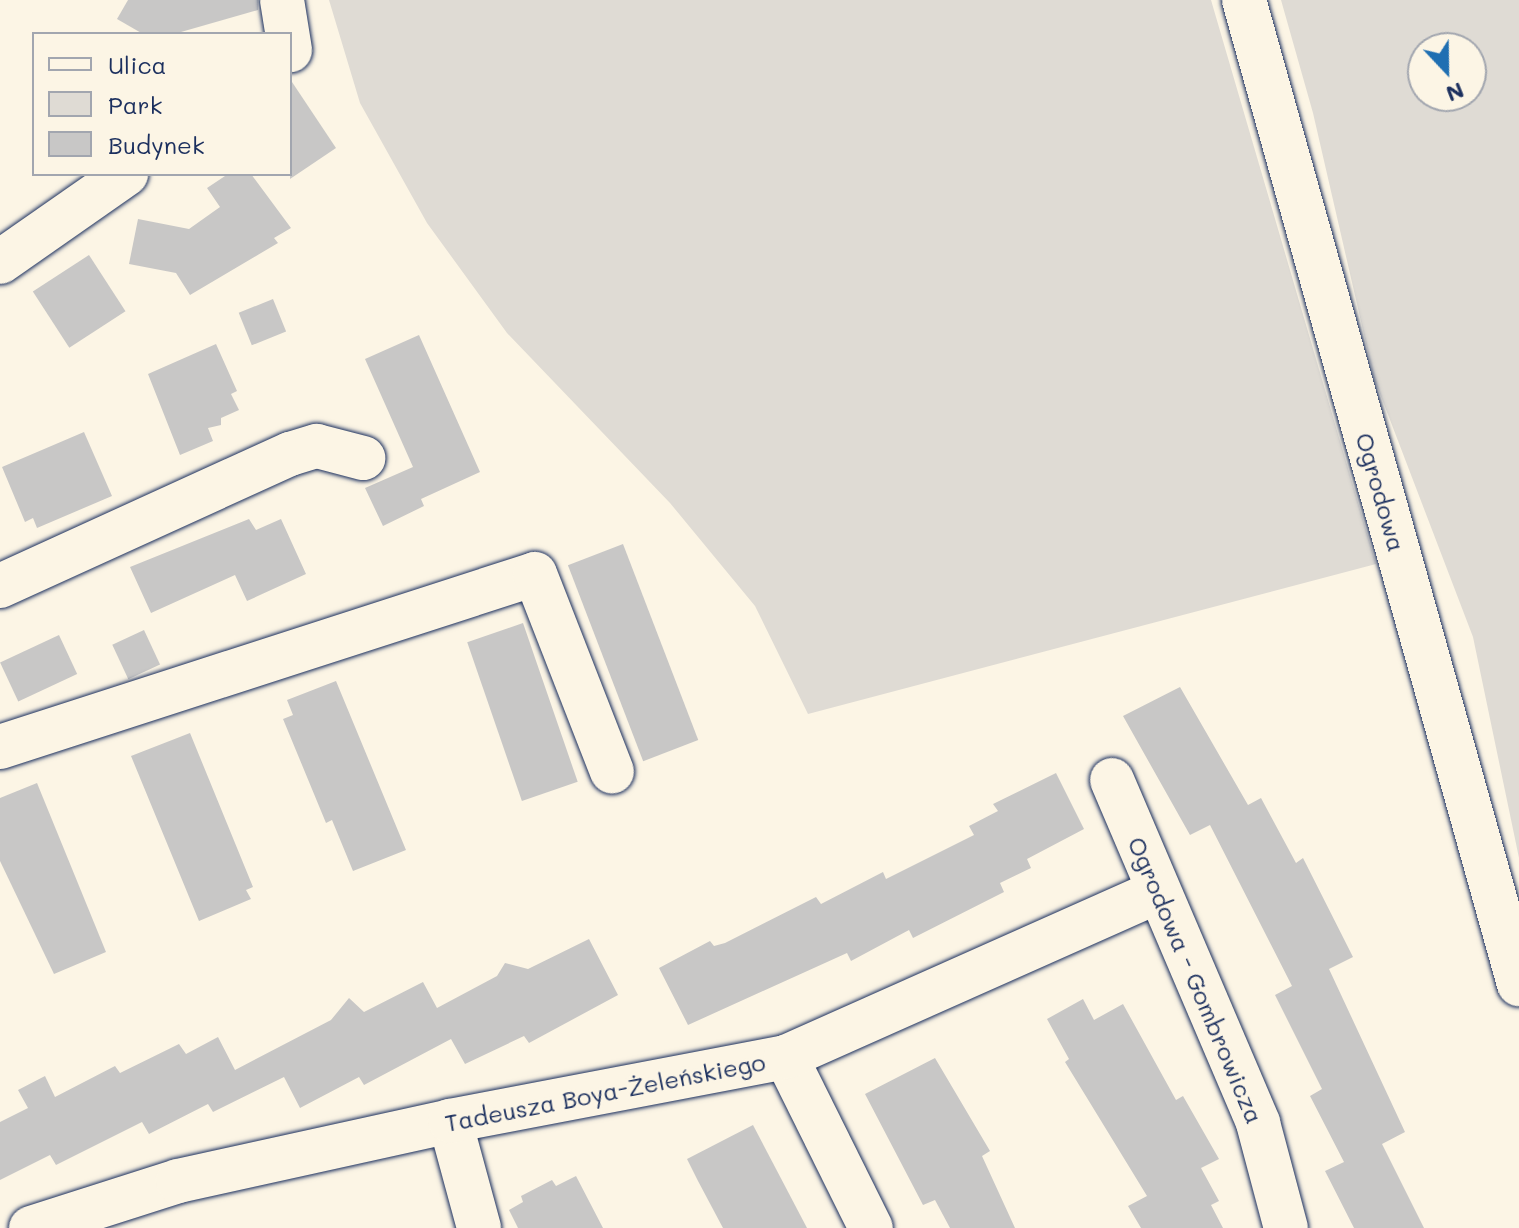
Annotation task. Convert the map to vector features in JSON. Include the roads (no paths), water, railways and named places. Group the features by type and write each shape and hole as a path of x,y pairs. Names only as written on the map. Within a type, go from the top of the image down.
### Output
{"street":[{"path":"282,0 287,32"},
{"name":"Ogrodowa","path":"1244,0 1519,984"},
{"path":"0,262 123,176"},
{"path":"0,586 290,454 317,446 363,458"},
{"path":"0,747 535,574 612,771"},
{"name":"Ogrodowa - Gombrowicza","path":"1112,780 1157,892 1214,1010 1258,1123 1286,1228"},
{"name":"Tadeusza Boya-Żeleńskiego","path":"31,1228 178,1181 450,1121 786,1057 1157,892"},
{"path":"786,1057 871,1228"},
{"path":"450,1121 479,1228"}]}
